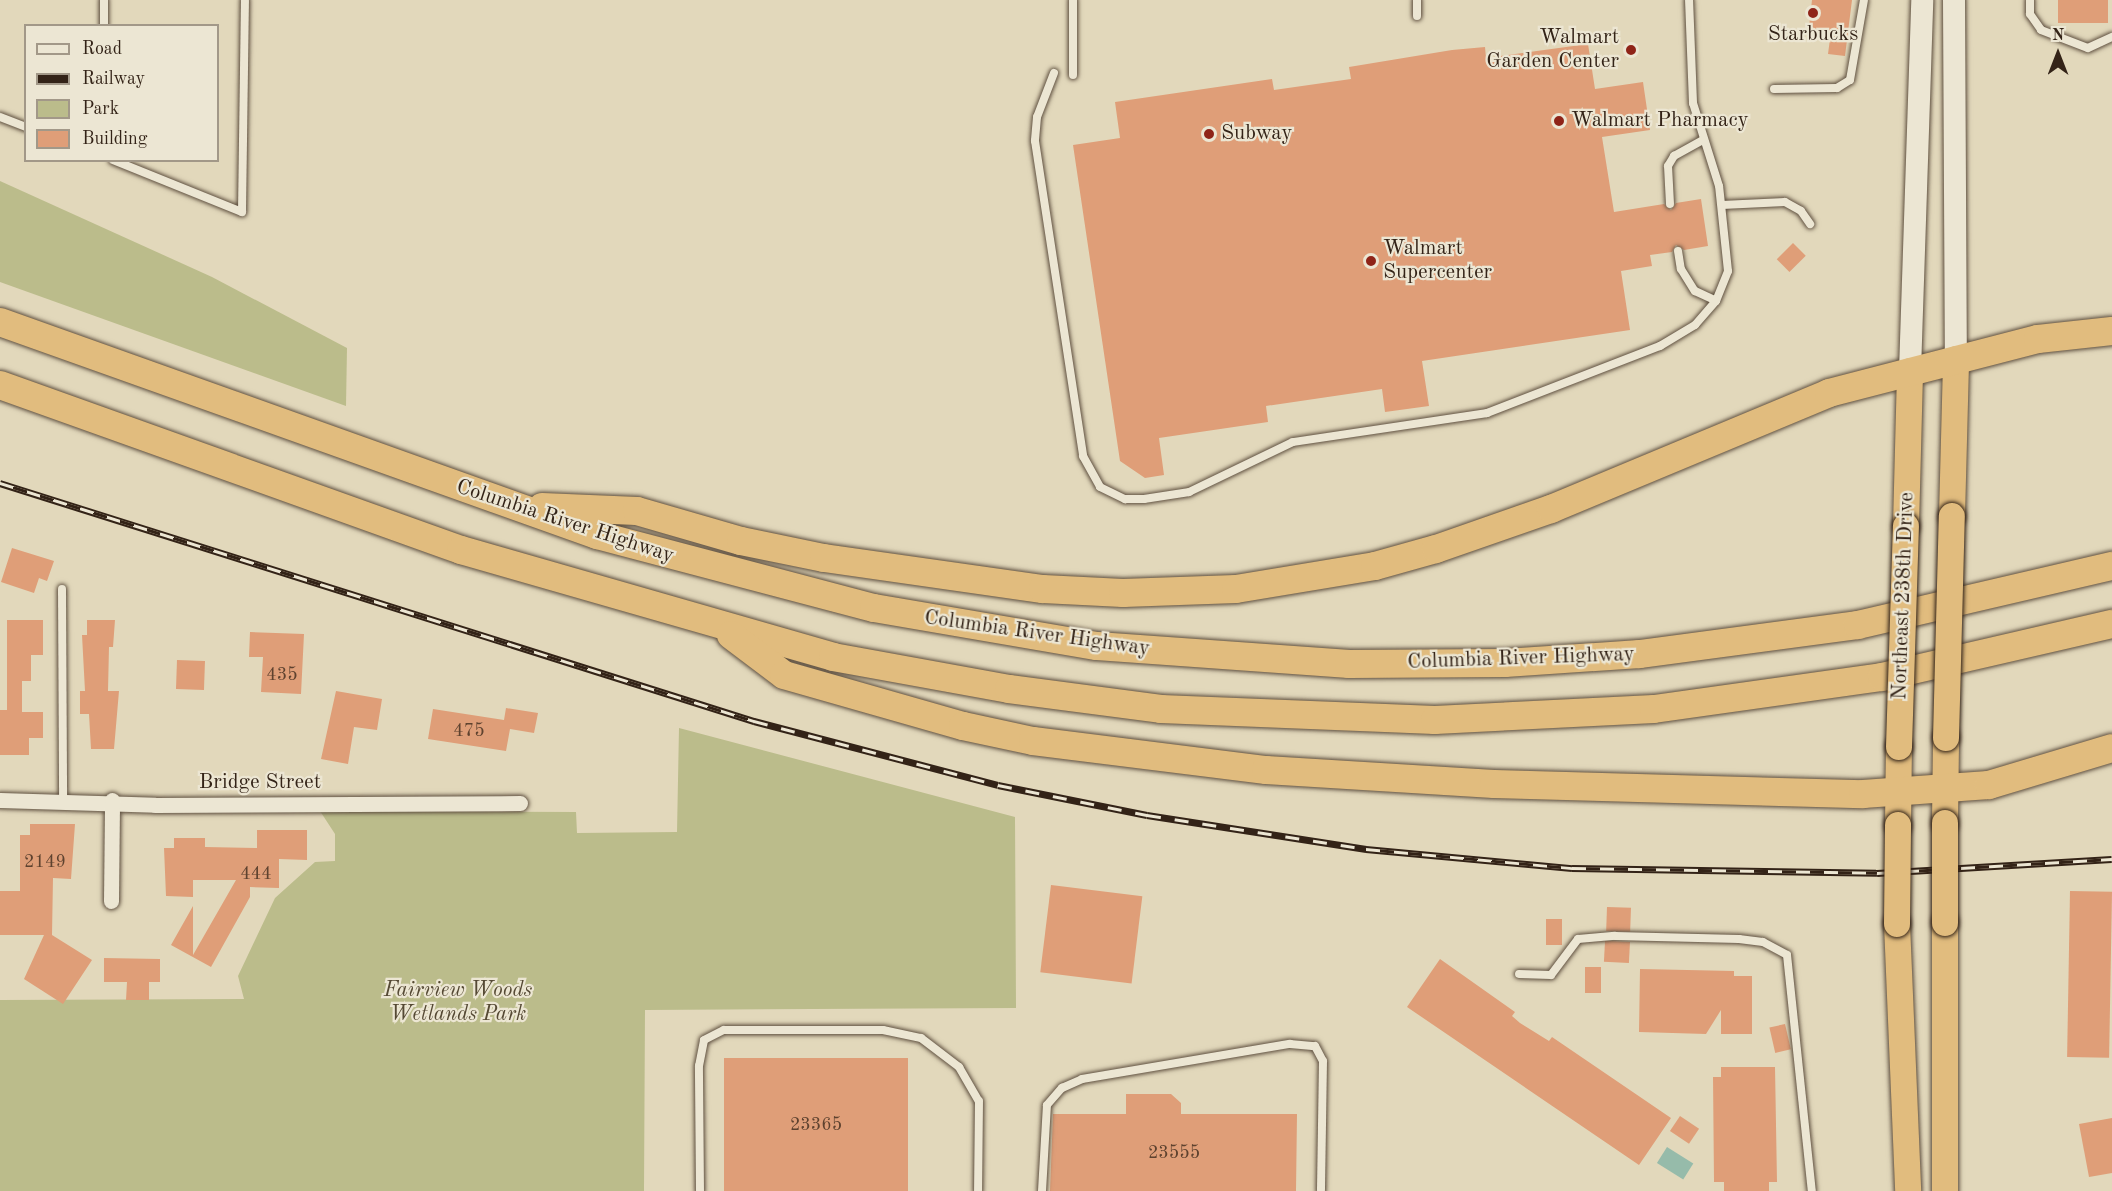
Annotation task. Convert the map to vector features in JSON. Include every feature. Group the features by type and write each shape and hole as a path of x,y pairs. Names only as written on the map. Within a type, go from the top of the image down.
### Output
{"highway":[{"name":"Columbia River Highway","path":"0,322 506,506 730,573 927,619 1097,646 1283,662 1505,663 1714,647 1905,616 2112,566"},
{"path":"506,506 637,511 741,541 824,558 1043,589 1173,592 1236,589 1352,570 1436,549 1551,509 1829,393 2038,339 2112,331"},
{"path":"1945,1191 1945,788 1956,359"},
{"name":"Northeast 238th Drive","path":"1908,1191 1897,924 1899,747 1910,371"},
{"path":"0,385 461,550 833,657 1078,699 1254,715 1435,720 1654,709 1802,691 1973,659 2112,624"},
{"path":"718,624 784,675 952,723 1044,742 1266,770 1494,784 1899,792 1989,785 2112,748"}],"main road":[{"name":"Northeast 238th Drive","path":"1910,371 1922,0"},
{"path":"1954,0 1956,359"}],"street":[{"name":"Bridge Street","path":"0,801 112,801 154,805 520,803"},
{"path":"111,901 112,801"}],"lane":[{"path":"104,0 104,24"},
{"path":"118,162 242,212 245,0"},
{"path":"1073,0 1073,75"},
{"path":"1417,0 1417,16"},
{"path":"1054,73 1037,117 1035,141 1083,456 1100,487 1125,499 1189,492 1293,442 1487,413 1660,346 1695,325 1716,301 1728,271 1722,205 1693,103 1689,0"},
{"path":"1774,89 1837,88 1850,80 1864,0"},
{"path":"2030,0 2030,14 2041,30 2088,48 2112,37"},
{"path":"0,117 24,126"},
{"path":"1670,204 1668,166 1674,156 1703,140"},
{"path":"1722,205 1785,202 1801,211 1810,224"},
{"path":"1678,251 1681,269 1695,291 1716,301"},
{"path":"62,589 63,801"},
{"path":"1519,975 1551,975 1578,939 1615,936 1739,939 1763,942 1787,955 1812,1191"},
{"path":"700,1191 699,1066 704,1040 724,1030 883,1030 921,1038 959,1067 978,1101 978,1191"},
{"path":"1042,1191 1047,1105 1062,1088 1082,1079 1304,1044 1315,1046 1323,1061 1321,1191"}],"green space":[{"path":"0,181 212,277 347,348 346,406 0,282"},
{"name":"Fairview Woods Wetlands Park","path":"679,728 1015,817 1016,1008 645,1010 644,1191 0,1191 0,1000 244,999 238,976 275,898 315,862 335,861 335,834 320,811 576,812 577,833 677,832"}],"shaded area":[{"path":"1667,1147 1693,1163 1683,1180 1657,1163"}],"building":[{"path":"1812,0 1852,0 1845,56 1828,54 1830,39 1808,36"},
{"path":"2058,0 2108,0 2108,23 2058,23"},
{"name":"Walmart Supercenter","path":"1588,44 1595,89 1643,82 1650,130 1602,137 1614,212 1664,204 1671,210 1676,203 1701,199 1708,246 1684,250 1676,245 1672,252 1650,255 1652,266 1621,271 1630,330 1422,361 1429,406 1385,412 1382,389 1266,406 1268,422 1159,438 1164,475 1145,478 1120,461 1073,145 1120,138 1115,102 1272,79 1274,90 1351,79 1349,67 1452,50 1485,47 1486,58"},
{"path":"1793,243 1806,256 1789,272 1777,259"},
{"path":"12,548 54,561 47,581 39,578 34,593 1,582"},
{"path":"7,620 43,620 43,655 31,655 31,681 22,681 22,712 43,712 43,738 29,738 29,755 0,755 0,710 7,710"},
{"path":"87,620 115,620 113,647 109,647 108,691 119,691 114,749 91,749 89,714 80,714 80,691 85,691 82,635 87,635"},
{"path":"250,632 304,634 301,694 261,692 263,657 249,657"},
{"path":"177,660 205,661 204,690 176,689"},
{"path":"336,691 382,699 377,730 354,727 348,764 321,759"},
{"path":"506,708 538,713 534,733 510,729 506,751 428,739 433,709 504,720"},
{"path":"30,824 75,824 71,879 53,878 52,935 92,960 63,1004 24,979 44,935 0,935 0,891 20,891 20,835 30,835"},
{"path":"257,830 307,830 307,860 279,859 279,888 250,887 250,897 211,967 171,945 193,906 193,955 236,880 193,880 193,897 166,896 164,848 174,848 174,838 205,838 205,847 257,848"},
{"path":"1051,885 1142,896 1132,984 1040,972"},
{"path":"2070,891 2112,892 2109,1058 2067,1057"},
{"path":"1607,907 1631,908 1630,932 1606,931"},
{"path":"1546,919 1562,919 1562,945 1546,945"},
{"path":"1605,941 1630,942 1629,963 1604,962"},
{"path":"104,958 160,959 160,982 149,982 149,1000 126,1000 127,982 104,982"},
{"path":"1440,959 1515,1012 1512,1016 1520,1023 1549,1041 1552,1037 1671,1118 1639,1165 1407,1007"},
{"path":"1585,967 1601,967 1601,993 1585,993"},
{"path":"1640,969 1734,971 1734,976 1752,976 1752,1034 1721,1034 1721,1010 1706,1034 1639,1032"},
{"path":"1785,1024 1791,1049 1775,1053 1769,1028"},
{"path":"724,1058 908,1058 908,1191 724,1191"},
{"path":"1721,1067 1775,1067 1777,1182 1769,1182 1769,1191 1724,1191 1724,1182 1714,1182 1713,1077 1721,1077"},
{"path":"1126,1094 1171,1094 1181,1103 1181,1114 1297,1114 1296,1191 1050,1191 1053,1114 1126,1114"},
{"path":"1680,1116 1699,1129 1689,1144 1670,1131"},
{"path":"2112,1118 2112,1173 2089,1177 2079,1124"}],"railway":[{"path":"0,483 754,721 998,785 1147,815 1366,849 1572,868 1877,873 2112,859"}],"place":[{"name":"Starbucks","path":"1813,13"},
{"name":"Walmart Garden Center","path":"1631,50"},
{"name":"Walmart Pharmacy","path":"1559,121"},
{"name":"Subway","path":"1209,134"},
{"name":"Walmart Supercenter","path":"1371,261"}]}
